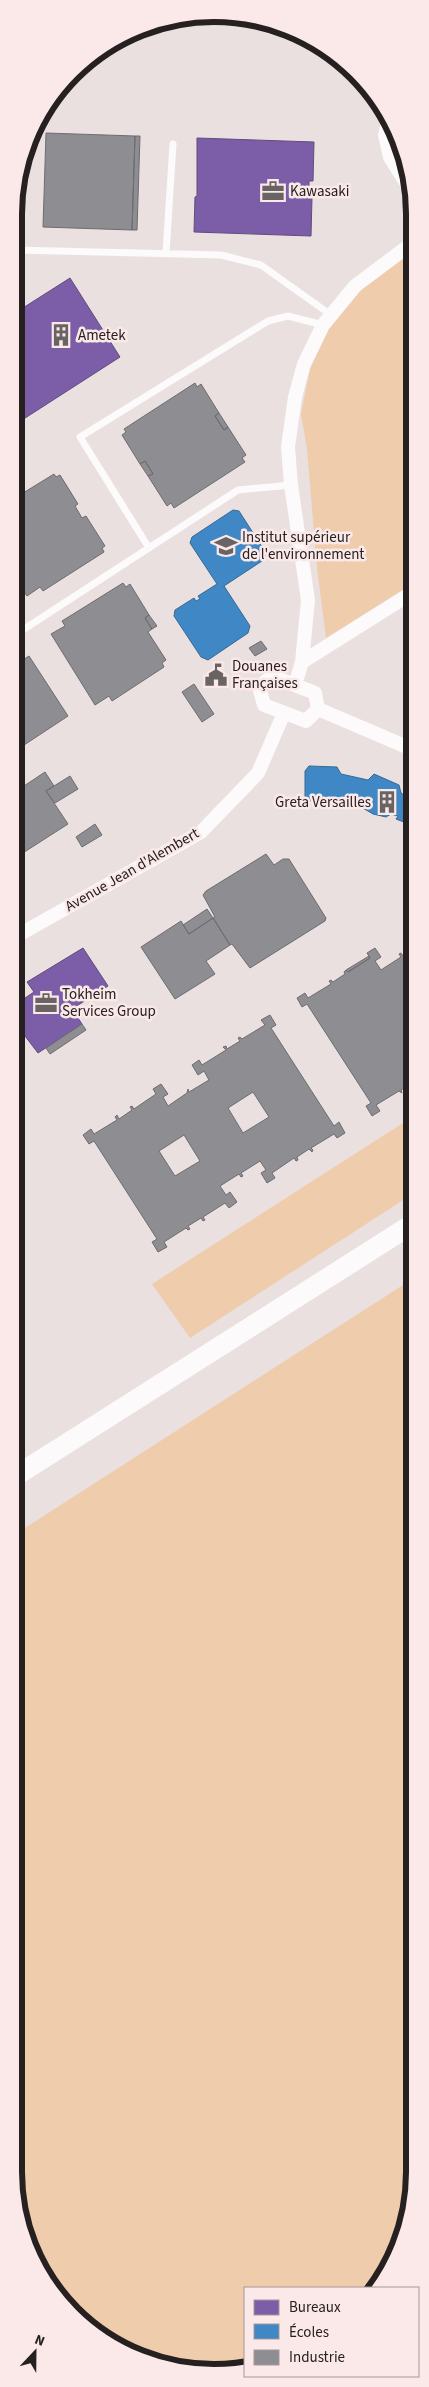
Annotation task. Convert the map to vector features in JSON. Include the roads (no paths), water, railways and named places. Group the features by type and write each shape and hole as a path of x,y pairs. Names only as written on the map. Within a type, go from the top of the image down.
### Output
{"main road":[{"path":"22,1472 406,1228"}],"street":[{"path":"386,129 385,134 390,156 403,178"},
{"path":"294,685 302,662 308,600 291,485 288,447 295,396 304,364 327,320 355,286 406,247"},
{"path":"302,662 406,596"},
{"path":"272,676 315,693 318,709 306,721 284,713 264,705 259,687 272,676"},
{"path":"318,709 406,747"},
{"name":"Avenue Jean d'Alembert","path":"22,933 201,832 258,772 284,713"}],"lane":[{"path":"166,253 173,144"},
{"path":"22,250 221,255 261,265 327,320"},
{"path":"149,548 80,438 268,321 288,316 327,320"},
{"path":"22,630 238,490 291,485"}],"place":[{"name":"Kawasaki","path":"273,191"},
{"name":"Ametek","path":"61,335"},
{"name":"Institut supérieur de l'environnement","path":"226,546"},
{"name":"Douanes Françaises","path":"216,675"},
{"name":"Greta Versailles","path":"387,802"},
{"name":"Tokheim Services Group","path":"46,1003"}]}
